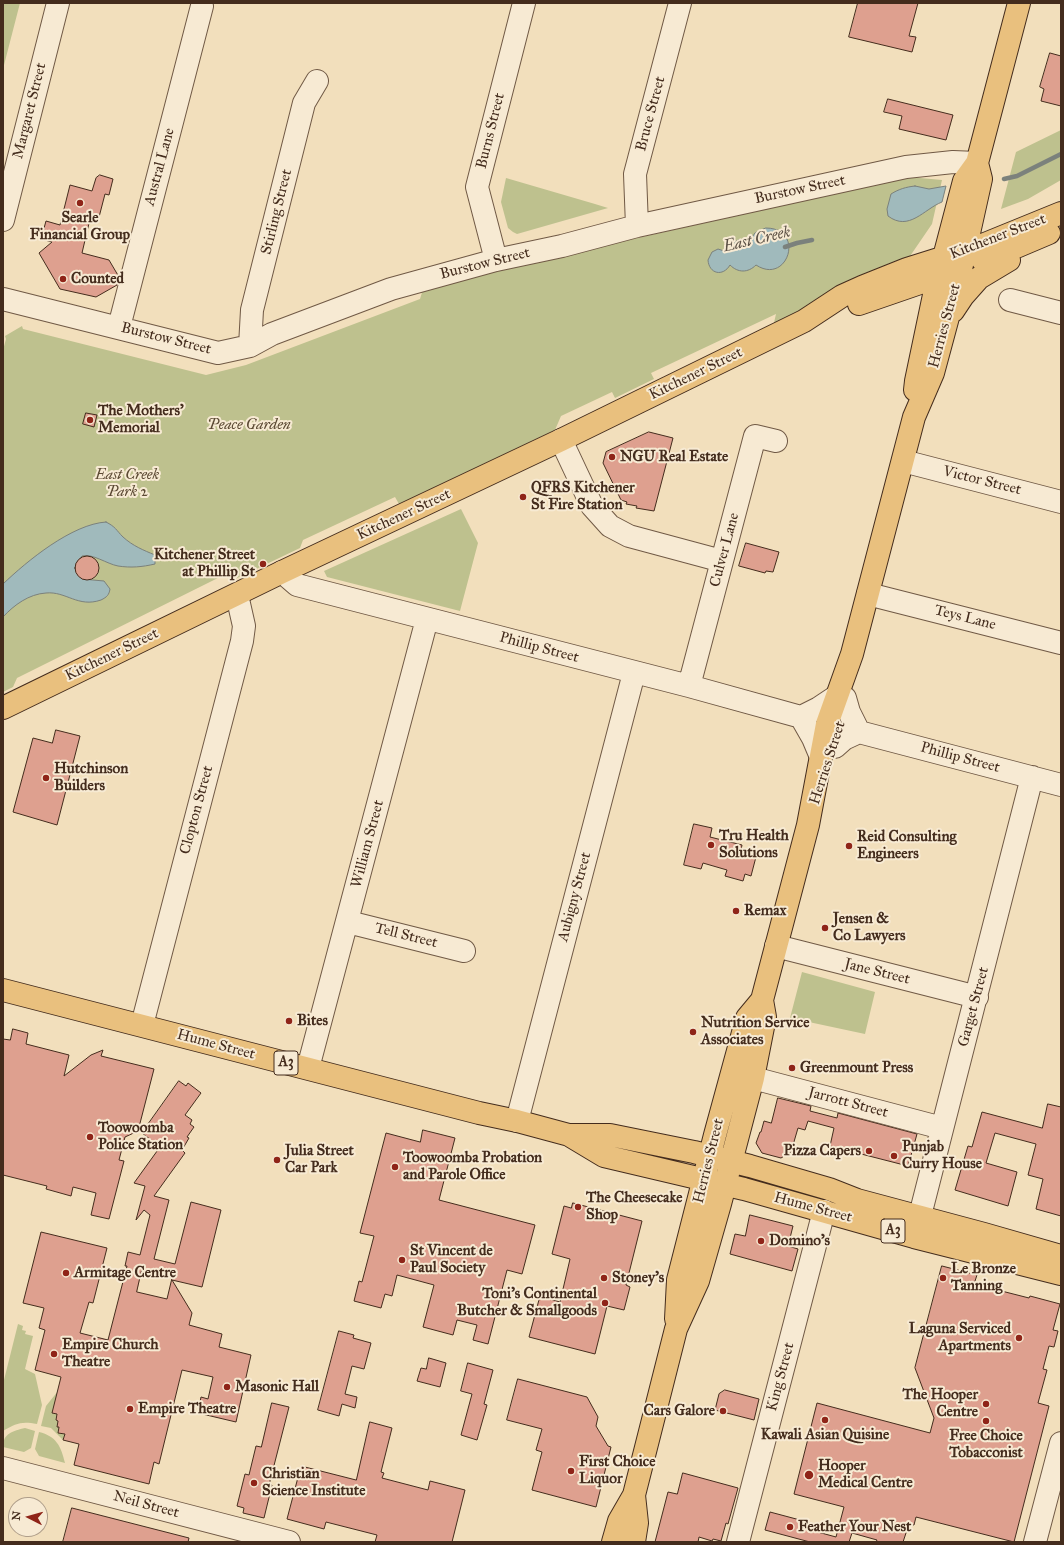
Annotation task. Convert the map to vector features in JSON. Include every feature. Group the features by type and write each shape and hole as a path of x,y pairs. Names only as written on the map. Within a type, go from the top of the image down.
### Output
{"main road":[{"name":"Herries Street","path":"613,1542 619,1520 634,1495 676,1328 698,1281 725,1185 753,1078 765,1018 762,1000 828,752 841,728 841,697 914,417 933,373 944,329 964,181 977,163 1019,3"},
{"name":"Kitchener Street","path":"3,708 282,572 561,440 804,321 842,296 906,269 952,264 1060,224"},
{"path":"944,329 951,313 963,296 979,278 1060,224"},
{"name":"Herries Street","path":"914,417 916,382 952,264"},
{"name":"Hume Street","path":"3,990 308,1068 479,1114 517,1121 569,1135 610,1135 731,1161 829,1189 857,1200 920,1216 1061,1256"},
{"name":"Herries Street","path":"676,1328 675,1313 678,1280 710,1156 747,1018 762,1000"},
{"name":"Hume Street","path":"569,1135 604,1156 725,1185 1061,1274"},
{"name":"Herries Street","path":"634,1495 636,1523 634,1542"}],"street":[{"name":"Margaret Street","path":"3,220 58,3"},
{"name":"Burns Street","path":"496,260 477,187 524,3"},
{"name":"Bruce Street","path":"637,226 635,174 680,3"},
{"name":"Austral Lane","path":"119,327 202,6"},
{"name":"Stirling Street","path":"250,346 252,310 304,103 317,81"},
{"name":"Burstow Street","path":"3,299 218,353 250,346 272,334 391,289 496,260 562,246 637,226 906,167 947,162 977,163"},
{"path":"1010,300 1061,313"},
{"name":"Culver Lane","path":"689,686 755,436 776,441"},
{"path":"561,440 592,506 610,526 629,536 722,561"},
{"name":"Victor Street","path":"903,461 1061,502"},
{"name":"Phillip Street","path":"282,572 297,585 689,686 801,717"},
{"name":"Teys Lane","path":"868,594 1061,643"},
{"name":"Clopton Street","path":"142,1025 242,641 244,626 237,595"},
{"name":"William Street","path":"308,1068 348,922 427,619"},
{"name":"Aubigny Street","path":"517,1121 634,673"},
{"path":"841,697 859,732 844,739 828,752 813,738 801,717 841,697"},
{"name":"Phillip Street","path":"859,732 1061,785"},
{"name":"Garget Street","path":"914,1236 977,997 1032,777"},
{"name":"Tell Street","path":"348,922 464,951"},
{"name":"Jane Street","path":"776,946 977,997"},
{"name":"Jarrott Street","path":"753,1078 942,1128"},
{"name":"King Street","path":"738,1542 824,1212"},
{"path":"1035,1542 1061,1443"},
{"name":"Neil Street","path":"3,1468 289,1542"}],"green space":[{"path":"3,3 20,3 3,69"},
{"path":"1061,130 1061,180 1028,199 1001,209 1016,152"},
{"name":"East Creek Park 2","path":"909,177 942,180 932,224 906,262 773,327 776,314 651,373 654,379 615,398 612,392 561,416 555,430 399,504 395,497 303,540 300,548 229,582 232,571 17,678 13,687 3,692 3,350 6,339 5,336 22,326 23,329 206,375 246,365 420,299 424,286"},
{"path":"506,178 608,208 517,234 508,228 501,202"},
{"path":"461,509 478,543 460,611 327,577 324,571"},
{"path":"802,972 875,992 865,1034 790,1018"},
{"path":"18,1324 23,1326 22,1330 26,1331 25,1334 33,1336 25,1369 35,1374 42,1405 37,1424 19,1423 3,1431 3,1384"},
{"path":"58,1391 52,1413 57,1414 57,1427 59,1427 58,1433 65,1434 63,1440 51,1428 41,1426 46,1406"},
{"path":"25,1428 35,1431 31,1448 24,1452 3,1447 3,1442 10,1433"},
{"path":"39,1432 54,1439 62,1452 65,1463 39,1456 35,1449"}],"water":[{"path":"915,186 929,189 946,186 942,202 916,218 903,222 888,216 887,209 891,194 903,188"},
{"path":"766,228 778,230 786,237 789,245 788,254 784,263 777,268 767,269 756,265 750,270 746,271 736,270 730,265 727,269 720,272 714,271 711,268 708,260 712,252 718,249 727,252 731,245 736,241 742,239 750,240 755,233"},
{"path":"106,522 114,527 131,543 155,555 155,564 136,567 123,567 95,557 86,555 82,556 76,563 76,572 82,579 104,581 110,589 106,597 93,602 86,602 53,593 34,595 12,608 3,617 3,584 24,565 65,536 93,524"}],"building":[{"path":"858,3 918,3 909,36 916,37 912,52 849,37"},
{"path":"1050,53 1061,56 1061,106 1041,101 1044,89 1040,87"},
{"path":"888,99 953,115 946,140 899,129 902,116 884,112"},
{"path":"100,175 113,179 109,195 105,194 98,221 90,219 82,253 109,260 119,277 117,285 96,297 60,289 39,253 52,242 41,239 46,221 60,225 70,185 92,191 96,178"},
{"name":"The Mothers' Memorial","path":"86,413 97,415 94,427 83,424"},
{"path":"649,432 673,438 654,511 636,508 637,506 626,504 627,502 621,500 603,463 606,452"},
{"path":"746,543 779,552 773,572 766,571 765,573 739,566"},
{"path":"87,556 96,559 99,568 96,577 87,580 78,577 75,568 78,559"},
{"name":"Hutchinson Builders","path":"56,730 80,736 57,825 13,812 33,738 52,743"},
{"path":"694,824 712,828 710,837 742,845 741,850 757,853 751,876 745,874 743,881 725,876 727,870 703,863 701,869 684,865"},
{"path":"13,1029 28,1033 26,1044 69,1055 64,1076 91,1055 103,1050 101,1056 154,1069 138,1131 125,1137 119,1160 124,1161 109,1219 91,1215 96,1193 73,1187 71,1196 46,1189 47,1186 3,1175 3,1039 10,1040"},
{"path":"179,1081 186,1086 188,1083 201,1093 185,1115 192,1120 190,1124 194,1127 187,1137 189,1138 182,1150 185,1153 154,1196 169,1200 154,1259 175,1264 191,1202 221,1210 202,1287 172,1280 192,1313 189,1325 222,1334 219,1347 251,1355 236,1422 198,1413 201,1397 208,1399 213,1377 182,1370 159,1464 154,1462 149,1484 74,1465 79,1444 63,1440 65,1434 58,1433 59,1427 57,1427 58,1421 56,1420 57,1414 52,1413 61,1377 35,1370 45,1330 39,1328 44,1308 23,1303 41,1232 107,1248 93,1303 89,1302 80,1333 108,1340 127,1266 125,1266 128,1252 140,1255 150,1215 144,1210 136,1220 145,1186 134,1183 160,1147 142,1133","holes":["142,1270 172,1278 167,1299 137,1292"]},
{"path":"778,1098 811,1106 810,1111 837,1118 838,1113 917,1134 908,1166 830,1146 834,1128 808,1121 805,1130 798,1128 791,1152 781,1158 762,1153 756,1143 764,1121 771,1123"},
{"path":"1048,1104 1061,1107 1061,1216 1036,1209 1043,1179 1028,1175 1036,1144 995,1133 986,1163 1017,1172 1008,1206 955,1190 968,1146 972,1147 982,1112 1042,1128"},
{"path":"423,1130 455,1138 439,1200 535,1225 522,1274 507,1270 488,1344 473,1340 477,1325 457,1320 453,1335 423,1327 434,1285 397,1275 392,1296 385,1294 381,1308 354,1301 359,1281 362,1282 374,1236 360,1233 386,1133 420,1142"},
{"path":"573,1203 642,1221 626,1285 630,1287 624,1310 607,1306 595,1354 529,1337 540,1296 560,1302 570,1259 552,1254 564,1206 571,1208"},
{"name":"Domino's","path":"750,1215 793,1226 788,1246 798,1249 792,1271 730,1254 735,1234 745,1236"},
{"name":"The Hooper Centre","path":"942,1266 977,1275 974,1284 1060,1304 1053,1330 1058,1331 1054,1347 1049,1346 1043,1369 1047,1370 1038,1403 1049,1406 1014,1542 916,1517 914,1525 909,1524 903,1542 876,1542 877,1540 852,1533 849,1542 810,1542 765,1530 770,1512 815,1524 814,1531 836,1537 844,1507 794,1494 817,1403 930,1433 934,1418 915,1368"},
{"path":"339,1331 354,1335 353,1338 371,1343 364,1369 352,1366 345,1394 357,1397 355,1408 342,1404 339,1416 318,1410"},
{"path":"429,1358 446,1363 440,1387 417,1381 421,1368 426,1369"},
{"path":"468,1363 493,1370 484,1404 487,1405 477,1440 461,1435 472,1394 461,1391"},
{"path":"518,1379 587,1397 598,1417 596,1426 608,1446 611,1447 596,1507 532,1490 542,1452 536,1450 542,1429 507,1420"},
{"path":"725,1390 759,1399 754,1420 715,1410 719,1394"},
{"name":"Christian Science Institute","path":"272,1403 289,1407 269,1485 272,1485 264,1518 243,1513 244,1508 237,1506 245,1474 249,1475 256,1446 261,1447"},
{"path":"370,1422 392,1428 381,1472 384,1473 382,1478 428,1490 430,1481 465,1490 452,1542 375,1542 377,1535 326,1522 324,1529 287,1519 301,1466 356,1480"},
{"path":"683,1473 738,1488 728,1524 726,1523 721,1541 713,1539 712,1541 699,1537 698,1542 655,1542 668,1492 677,1494"},
{"path":"72,1508 189,1538 188,1542 63,1542"}],"waterway":[{"name":"East Creek","path":"1004,179 1017,176 1061,154"},
{"name":"East Creek","path":"785,247 812,240"}],"place":[{"name":"Searle Financial Group","path":"80,203"},
{"name":"Counted","path":"63,279"},
{"name":"The Mothers' Memorial","path":"90,420"},
{"name":"NGU Real Estate","path":"612,457"},
{"name":"QFRS Kitchener St Fire Station","path":"523,497"},
{"name":"Kitchener Street at Phillip St","path":"263,564"},
{"name":"Hutchinson Builders","path":"46,778"},
{"name":"Tru Health Solutions","path":"711,845"},
{"name":"Reid Consulting Engineers","path":"849,846"},
{"name":"Remax","path":"736,911"},
{"name":"Jensen & Co Lawyers","path":"825,928"},
{"name":"Bites","path":"289,1021"},
{"name":"Nutrition Service Associates","path":"693,1032"},
{"name":"Greenmount Press","path":"792,1068"},
{"name":"Toowoomba Police Station","path":"90,1137"},
{"name":"Pizza Capers","path":"869,1151"},
{"name":"Punjab Curry House","path":"894,1156"},
{"name":"Julia Street Car Park","path":"277,1160"},
{"name":"Toowoomba Probation and Parole Office","path":"395,1167"},
{"name":"The Cheesecake Shop","path":"578,1207"},
{"name":"Domino's","path":"761,1241"},
{"name":"St Vincent de Paul Society","path":"402,1260"},
{"name":"Armitage Centre","path":"66,1273"},
{"name":"Stoney's","path":"604,1278"},
{"name":"Le Bronze Tanning","path":"943,1278"},
{"name":"Toni's Continental Butcher & Smallgoods","path":"605,1303"},
{"name":"Laguna Serviced Apartments","path":"1019,1338"},
{"name":"Empire Church Theatre","path":"54,1354"},
{"name":"Masonic Hall","path":"227,1387"},
{"name":"The Hooper Centre","path":"986,1404"},
{"name":"Empire Theatre","path":"130,1409"},
{"name":"Cars Galore","path":"723,1411"},
{"name":"Kawali Asian Quisine","path":"825,1420"},
{"name":"Free Choice Tobacconist","path":"986,1421"},
{"name":"First Choice Liquor","path":"571,1471"},
{"name":"Hooper Medical Centre","path":"809,1475"},
{"name":"Christian Science Institute","path":"254,1483"},
{"name":"Feather Your Nest","path":"790,1527"}],"park label":[{"name":"Peace Garden","path":"249,425"}]}
